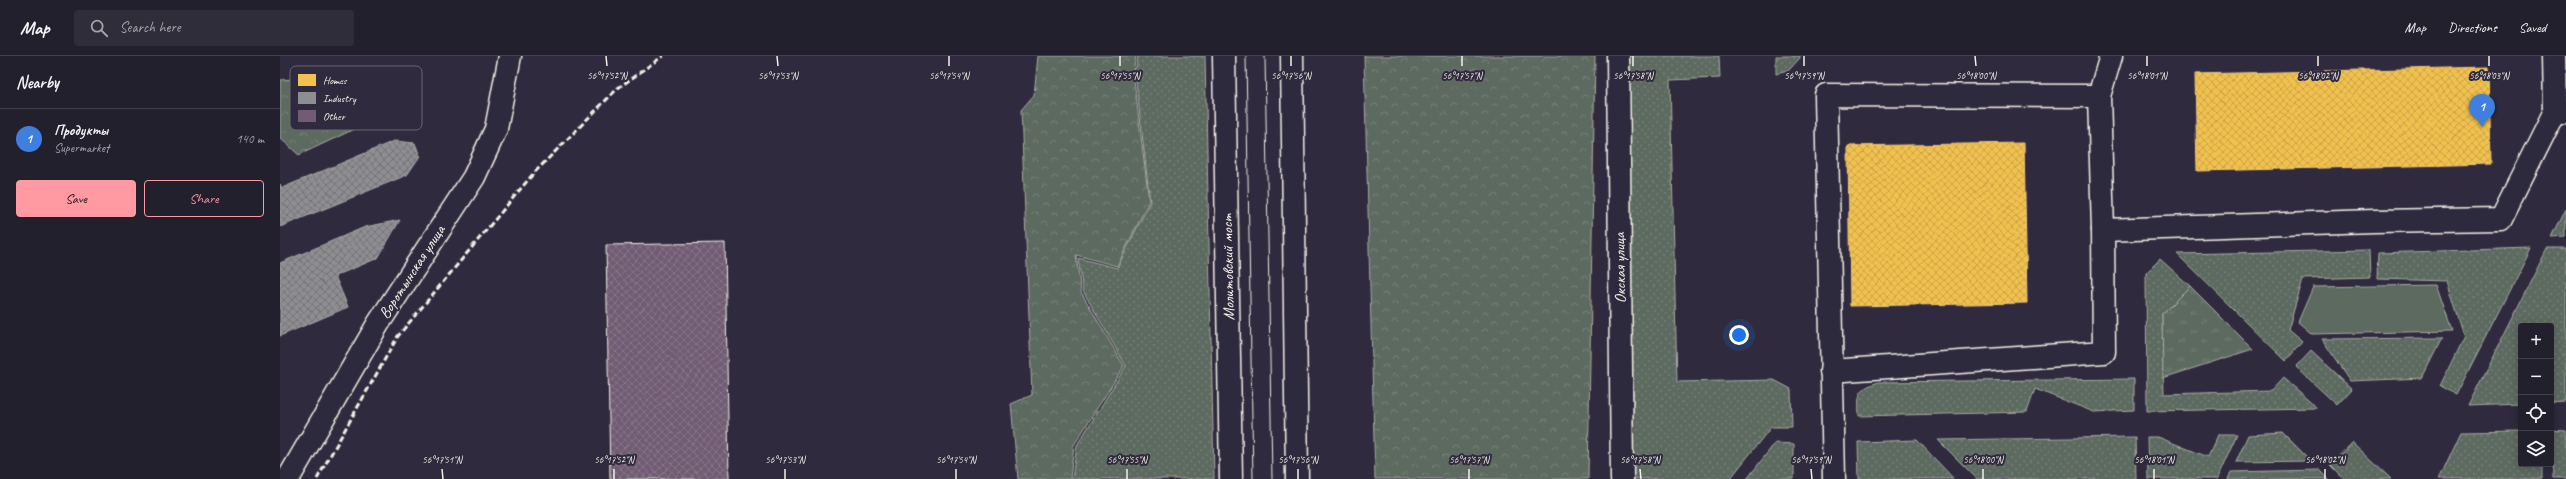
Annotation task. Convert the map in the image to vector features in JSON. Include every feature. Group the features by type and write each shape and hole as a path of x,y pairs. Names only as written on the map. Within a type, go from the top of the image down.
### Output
{"street":[{"name":"Воротынская улица","path":"288,479 378,324 474,177 496,129 510,56"},
{"name":"Молитовский мост","path":"1224,56 1231,479"},
{"path":"1292,56 1297,479"},
{"name":"Окская улица","path":"1618,56 1622,479"},
{"path":"1831,371 2104,352 2103,230 2099,96 2111,56"},
{"path":"2103,230 2374,220 2501,219 2560,111 2554,56"},
{"path":"1834,479 1826,95 2099,96"}],"green space":[{"path":"1038,56 1136,56 1133,72 1149,201 1117,266 1076,255 1081,292 1124,366 1074,445 1070,479 1018,479 1011,404 1032,395 1021,110 1034,95"},
{"path":"1138,56 1205,56 1214,479 1072,479 1077,445 1126,366 1083,291 1078,258 1117,268 1150,202 1135,72"},
{"path":"1364,56 1595,56 1588,479 1375,479"},
{"path":"1624,56 1719,56 1720,78 1670,80 1677,382 1774,380 1791,389 1792,427 1771,427 1730,479 1631,479"},
{"path":"1776,56 1800,56 1800,58 1788,71 1776,74"},
{"path":"290,79 290,130 352,130 299,155 280,138 280,80"},
{"path":"2566,209 2566,237 2552,238"},
{"path":"2531,248 2456,395 2440,386 2464,336 2447,281 2377,279 2378,253"},
{"path":"2547,249 2566,249 2566,402 2554,403 2554,323 2518,323 2518,404 2468,406"},
{"path":"2369,250 2370,277 2303,279 2288,330 2302,342 2286,361 2177,254"},
{"path":"2160,259 2190,286 2162,314 2164,394 2271,391 2283,378 2317,408 2147,411 2146,273"},
{"path":"2436,285 2452,331 2312,334 2298,322 2313,287"},
{"path":"2190,286 2253,349 2163,378 2162,314"},
{"path":"2442,338 2422,378 2350,381 2322,339"},
{"path":"2311,351 2352,389 2337,405 2296,367"},
{"path":"2134,379 2134,410 2094,412 2035,389 2027,412 1859,416 1860,393 1866,387 1879,382"},
{"path":"2554,429 2566,430 2566,479 2553,479"},
{"path":"2518,431 2518,467 2542,467 2542,479 2439,479 2461,432"},
{"path":"2283,433 2311,461 2236,462 2248,435"},
{"path":"2218,435 2237,435 2217,479 2148,479 2147,437 2158,437 2208,457"},
{"path":"2135,437 2136,479 1977,479 1938,440"},
{"path":"1917,440 1954,479 1859,479 1858,442"},
{"path":"2352,442 2391,479 2344,479 2330,465"},
{"path":"1775,443 1794,444 1794,479 1747,479"},
{"path":"2320,470 2329,479 2228,479 2231,472"}],"building: Homes":[{"path":"2489,67 2491,164 2197,171 2195,74"},
{"path":"2024,143 2027,303 1850,306 1848,146"}],"building: Industry":[{"path":"394,141 415,143 420,156 407,175 280,227 280,184 282,188"},
{"path":"400,220 378,258 335,276 348,307 280,336 280,263 365,227"}],"building: Other":[{"path":"725,243 729,479 610,479 606,245"}],"tram line":[{"path":"1246,56 1253,479"},
{"path":"1265,56 1272,479"}],"railway":[{"path":"317,479 398,336 533,174 618,88 663,56"}],"place":[{"name":"Продукты","path":"2482,127"}]}
